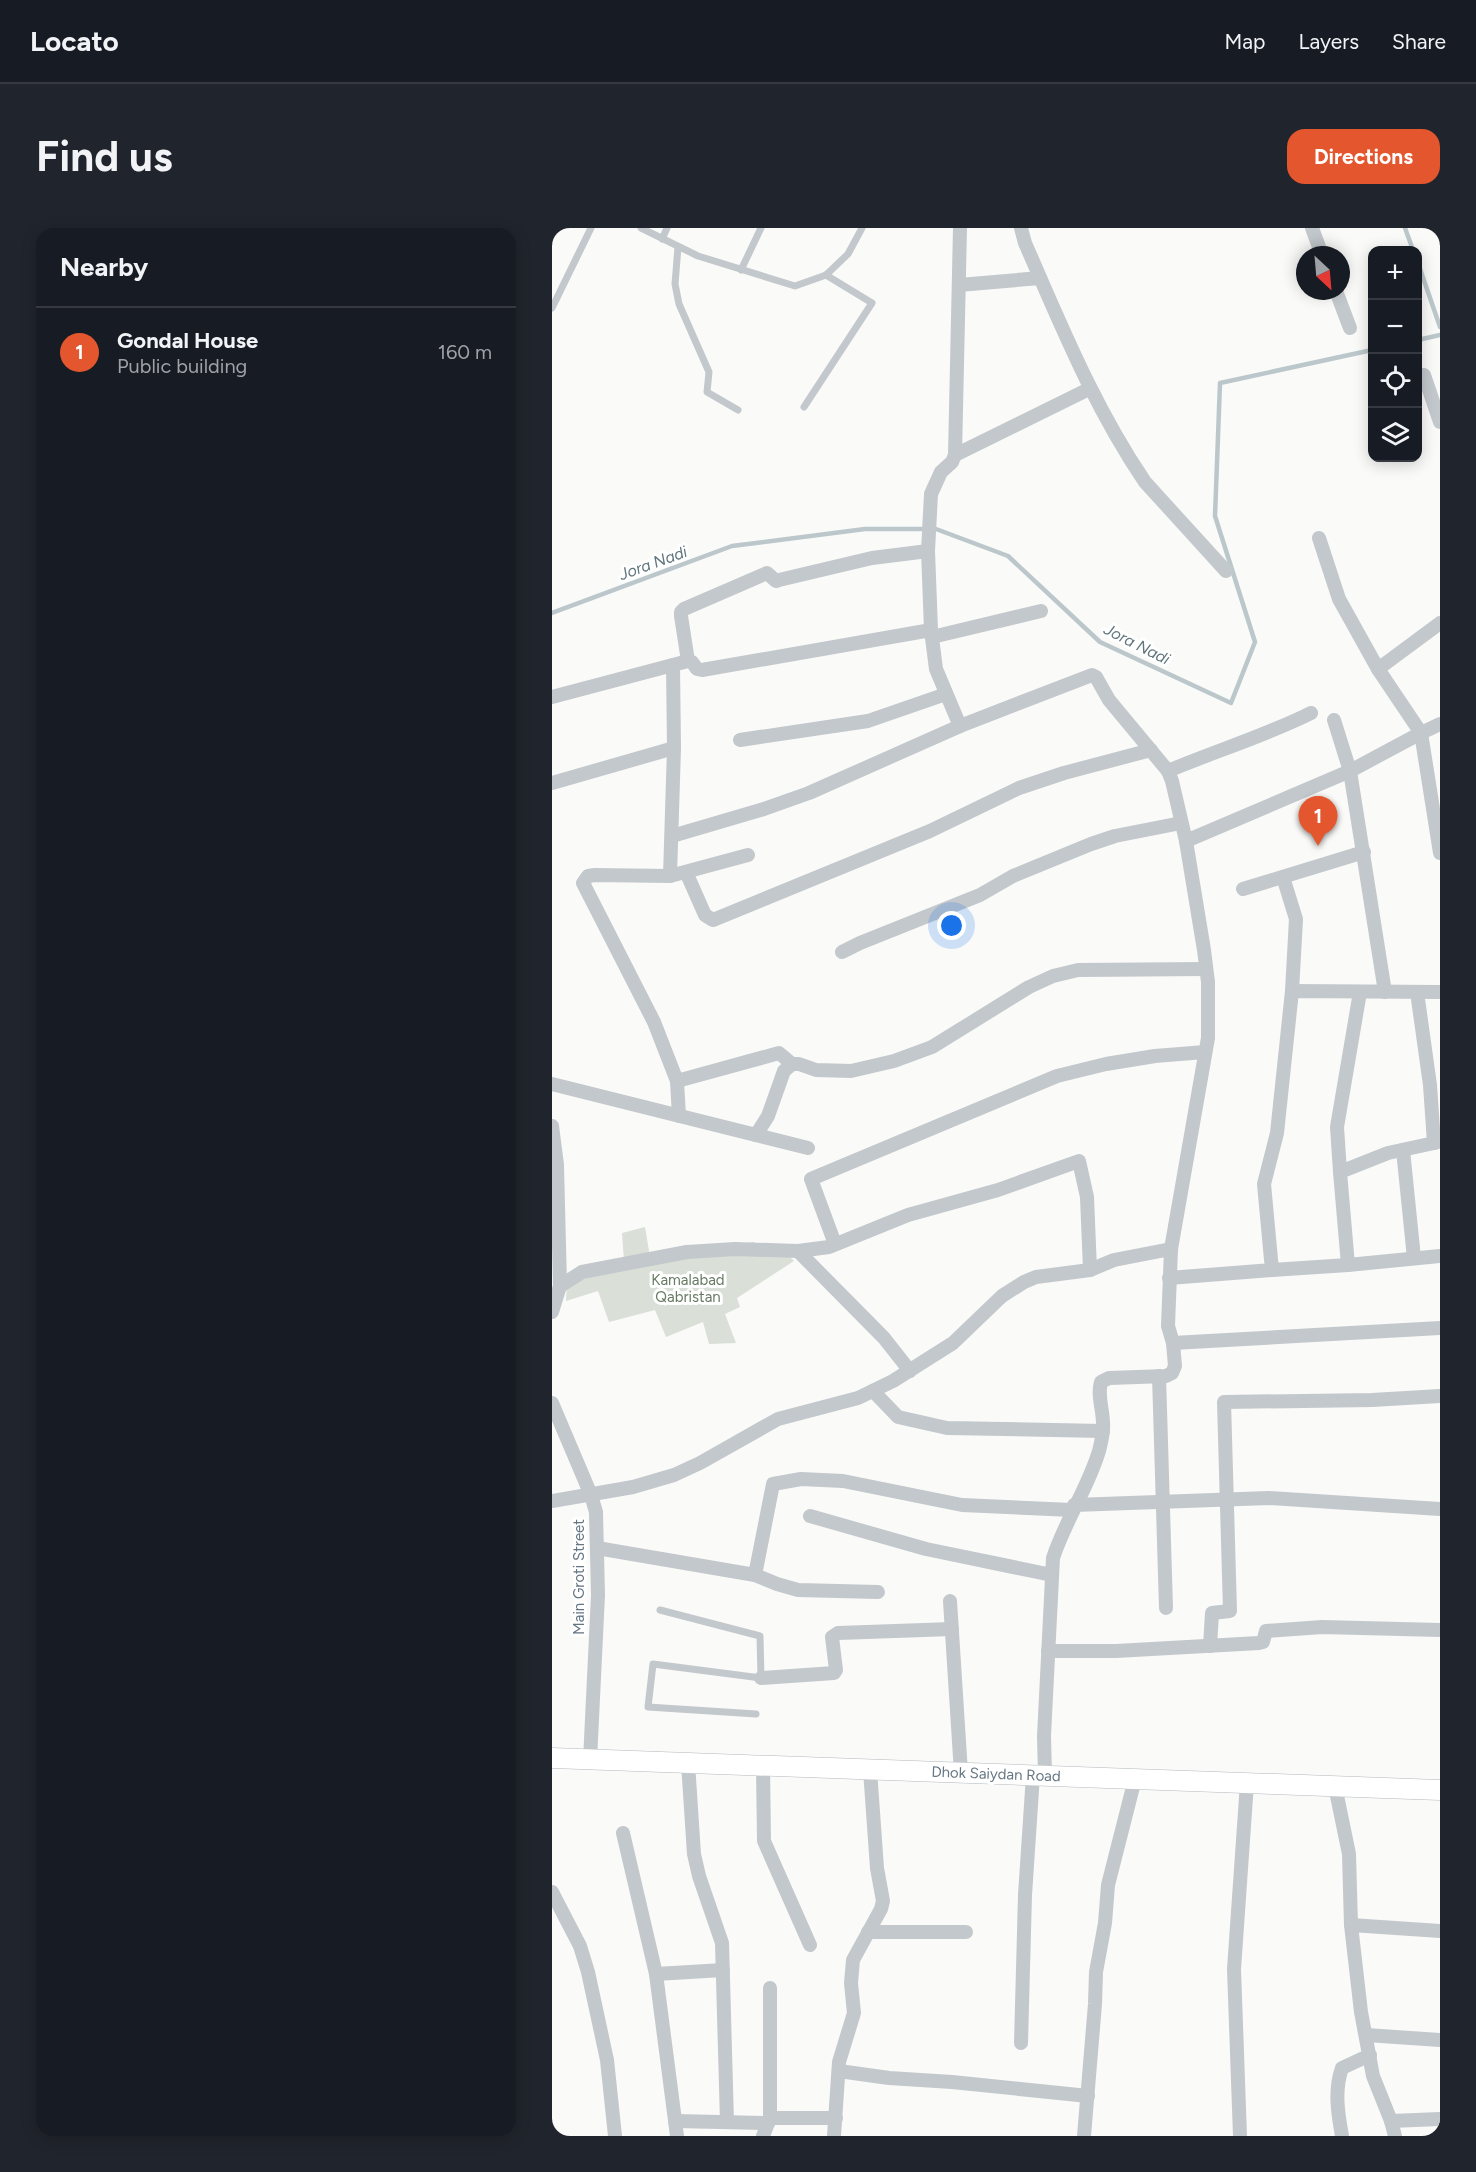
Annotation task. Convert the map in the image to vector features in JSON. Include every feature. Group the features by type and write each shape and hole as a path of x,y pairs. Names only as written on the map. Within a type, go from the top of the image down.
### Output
{"main road":[{"name":"Dhok Saiydan Road","path":"552,1758 1440,1790"}],"street":[{"path":"960,228 955,455 952,462 941,472 931,494 928,551 932,633 937,674 960,726"},
{"path":"1021,228 1025,243 1089,389 1145,482 1226,571"},
{"path":"1312,228 1319,246"},
{"path":"959,285 1040,278"},
{"path":"1339,300 1350,328"},
{"path":"1424,375 1440,422"},
{"path":"955,455 1089,389"},
{"path":"1319,538 1339,599 1378,669 1421,733 1440,852"},
{"path":"688,661 681,616 684,609 764,574 769,574 779,580 872,558 928,551"},
{"path":"552,697 688,661 692,662 697,669 702,670 932,633 1041,610"},
{"path":"1378,669 1440,623"},
{"path":"670,876 674,748 673,665"},
{"path":"672,836 764,810 809,793 960,726 1092,675 1096,677 1109,700 1168,771 1186,841 1206,969 1208,1038 1169,1278 1168,1326 1173,1343 1175,1366 1172,1373 1159,1376 1109,1378 1101,1382 1099,1388 1104,1425 1099,1450 1053,1558 1044,1736 1025,1895 1021,2043"},
{"path":"740,740 868,721 946,694"},
{"path":"1168,771 1221,749 1280,729 1311,713"},
{"path":"1334,720 1350,771 1385,992"},
{"path":"1186,841 1350,771 1440,724"},
{"path":"552,783 674,748"},
{"path":"686,872 705,915 713,920 930,831 1019,788 1064,773 1151,750"},
{"path":"842,952 980,896 1013,876 1091,844 1115,836 1181,823"},
{"path":"1243,889 1364,852"},
{"path":"679,1116 677,1081 654,1022 583,883 588,876 595,875 670,876 748,855"},
{"path":"1272,1270 1264,1184 1277,1133 1292,992 1296,919 1283,877"},
{"path":"677,1081 779,1053 792,1064 816,1070 851,1071 894,1061 932,1047 1029,987 1053,976 1078,970 1206,969"},
{"path":"1292,992 1440,992"},
{"path":"1348,1265 1337,1127 1360,992"},
{"path":"1340,1172 1388,1154 1437,1142 1417,992"},
{"path":"835,1244 811,1179 1057,1076 1106,1064 1155,1056 1205,1052"},
{"path":"756,1135 768,1116 784,1071 792,1064"},
{"path":"552,1084 807,1148"},
{"path":"552,1126 560,1286 552,1312"},
{"path":"1403,1150 1413,1258"},
{"path":"560,1286 582,1272 687,1252 735,1249 798,1251 835,1244 908,1215 998,1190 1079,1161 1087,1197 1090,1270"},
{"path":"552,1501 633,1487 674,1475 778,1419 858,1398 910,1371 953,1343 1002,1296 1036,1276 1090,1270 1114,1260 1172,1249"},
{"path":"798,1251 884,1338 910,1371"},
{"path":"1169,1278 1440,1256"},
{"path":"1173,1343 1440,1328"},
{"path":"1159,1376 1166,1608"},
{"path":"873,1391 898,1417 947,1428 1102,1431"},
{"path":"1210,1646 1212,1613 1230,1611 1224,1402 1372,1400 1440,1395"},
{"name":"Main Groti Street","path":"552,1403 596,1512 598,1595 590,1760"},
{"path":"755,1575 773,1484 801,1479 843,1481 962,1505 1073,1508 1269,1498 1440,1509"},
{"path":"810,1516 926,1549 1052,1575"},
{"path":"597,1548 755,1575 798,1590 878,1592"},
{"path":"950,1601 961,1773"},
{"path":"1048,1651 1116,1652 1259,1643 1263,1641 1266,1631 1311,1628 1440,1630"},
{"path":"760,1678 834,1673 836,1670 832,1637 838,1633 952,1629"},
{"path":"688,1763 694,1854 699,1876 722,1943 727,2122"},
{"path":"763,1766 764,1841 810,1945"},
{"path":"834,2136 844,2040 854,2013 851,1983 853,1960 881,1909 883,1901 877,1868 870,1770"},
{"path":"1084,2136 1096,1972 1105,1923 1108,1885 1135,1779"},
{"path":"1240,2136 1234,1969 1247,1783"},
{"path":"1335,1786 1349,1854 1351,1925 1361,2012 1373,2076 1395,2136"},
{"path":"623,1833 656,1974 677,2136"},
{"path":"552,1892 580,1946 588,1972 606,2060 615,2136"},
{"path":"1351,1925 1440,1930"},
{"path":"868,1932 966,1932"},
{"path":"656,1974 723,1970"},
{"path":"767,2126 770,1988"},
{"path":"1366,2034 1440,2040"},
{"path":"1342,2136 1337,2110 1338,2078 1342,2068 1370,2055"},
{"path":"839,2071 889,2078 1088,2096"},
{"path":"675,2121 727,2122 767,2126 836,2118"},
{"path":"1391,2121 1440,2119"}],"lane":[{"path":"552,308 591,228"},
{"path":"641,228 698,256 795,286 826,275 848,254 862,228"},
{"path":"662,239 667,228"},
{"path":"741,270 761,228"},
{"path":"678,247 675,284 679,304 709,372 707,392 738,410"},
{"path":"804,407 872,303 826,275"},
{"path":"660,1610 760,1636 760,1678 653,1664 648,1707 756,1714"}],"green space":[{"name":"Kamalabad Qabristan","path":"645,1227 650,1257 753,1242 786,1253 794,1261 737,1298 740,1307 725,1314 736,1343 709,1344 703,1322 666,1337 655,1310 609,1322 598,1291 566,1301 567,1281 624,1261 622,1233"}],"waterway":[{"name":"Jora Nadi","path":"1405,228 1412,246"},
{"name":"Jora Nadi","path":"1422,275 1440,327"},
{"name":"Jora Nadi","path":"1422,339 1440,335"},
{"name":"Jora Nadi","path":"552,613 732,546 865,529 936,529 1008,556 1100,642 1231,703 1255,642 1215,516 1220,383 1368,351"}],"place":[{"name":"Gondal House","path":"1318,846"}]}
